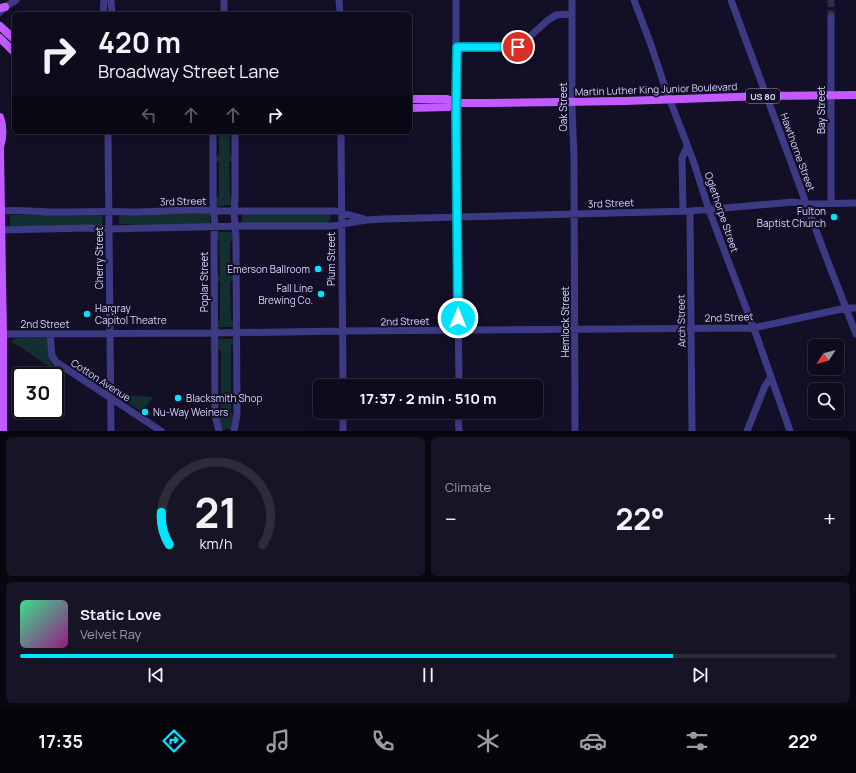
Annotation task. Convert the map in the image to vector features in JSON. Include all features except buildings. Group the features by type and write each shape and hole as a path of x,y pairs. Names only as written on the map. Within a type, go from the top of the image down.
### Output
{"main road":[{"path":"0,26 12,37"},
{"path":"1,41 12,50"},
{"name":"Martin Luther King Junior Boulevard","path":"412,99 447,99 464,103 573,102 766,96 856,95"},
{"name":"Martin Luther King Junior Boulevard","path":"412,108 448,107 457,102"},
{"path":"0,117 3,135 0,148 3,431"}],"street":[{"path":"2,9 16,0"},
{"path":"103,11 104,0"},
{"path":"111,0 112,11"},
{"path":"224,0 224,12"},
{"path":"340,0 340,12"},
{"path":"456,0 459,379"},
{"name":"Oak Street","path":"572,0 574,214"},
{"name":"Oglethorpe Street","path":"634,0 652,45 670,100 790,431"},
{"name":"Hawthorne Street","path":"731,0 856,334"},
{"path":"103,11 105,6 110,6 112,11"},
{"path":"457,47 518,47 547,21 556,15 572,14"},
{"name":"Bay Street","path":"831,17 831,203"},
{"name":"Cherry Street","path":"108,134 111,431"},
{"name":"Poplar Street","path":"213,134 215,416 220,431"},
{"path":"234,431 237,415 236,236 234,211 235,134"},
{"name":"Plum Street","path":"341,134 343,379"},
{"name":"Arch Street","path":"687,147 682,158 687,211 692,332 692,431"},
{"name":"3rd Street","path":"1,230 331,226 366,220 452,218 458,216 687,211 793,202 807,204 856,203"},
{"name":"3rd Street","path":"0,211 336,211 366,220"},
{"name":"Hemlock Street","path":"574,214 575,431"},
{"name":"2nd Street","path":"2,334 215,334 342,331 753,328 846,308 856,308"},
{"name":"Cotton Avenue","path":"50,334 52,356 56,362 161,431"},
{"path":"747,431 765,386 771,377"},
{"path":"343,419 343,431"},
{"path":"458,419 459,431"}],"green space":[{"path":"219,134 229,134 230,156 232,156 233,161 229,161 230,197 233,197 232,205 219,206 216,204 216,197 219,197 219,161 215,161 216,157 219,156"},
{"path":"209,213 210,224 137,226 119,224 119,215"},
{"path":"242,213 329,214 331,218 327,223 242,224"},
{"path":"102,214 103,226 10,227 10,215"},
{"path":"217,233 233,233 233,241 230,241 230,276 233,276 233,281 230,281 231,320 233,321 233,327 218,327 217,321 220,320 220,281 216,281 217,277 220,276 219,240 217,240"},
{"path":"19,338 47,338 49,343 50,360 53,367 49,367 18,345 13,344 12,340"},
{"path":"219,339 232,339 234,345 231,345 231,413 234,416 231,429 225,430 221,428 218,415 221,416 221,351 217,348"},
{"path":"126,395 153,397 142,412 124,400"}],"tunnel":[{"path":"831,0 831,17"}],"place":[{"name":"Fulton Baptist Church","path":"834,217"},
{"name":"Emerson Ballroom","path":"318,269"},
{"name":"Fall Line Brewing Co.","path":"321,294"},
{"name":"Hargray Capitol Theatre","path":"87,314"},
{"name":"Blacksmith Shop","path":"178,398"},
{"name":"Nu-Way Weiners","path":"145,412"}],"route":[{"path":"458,318 456,112 457,47 518,47"}]}
